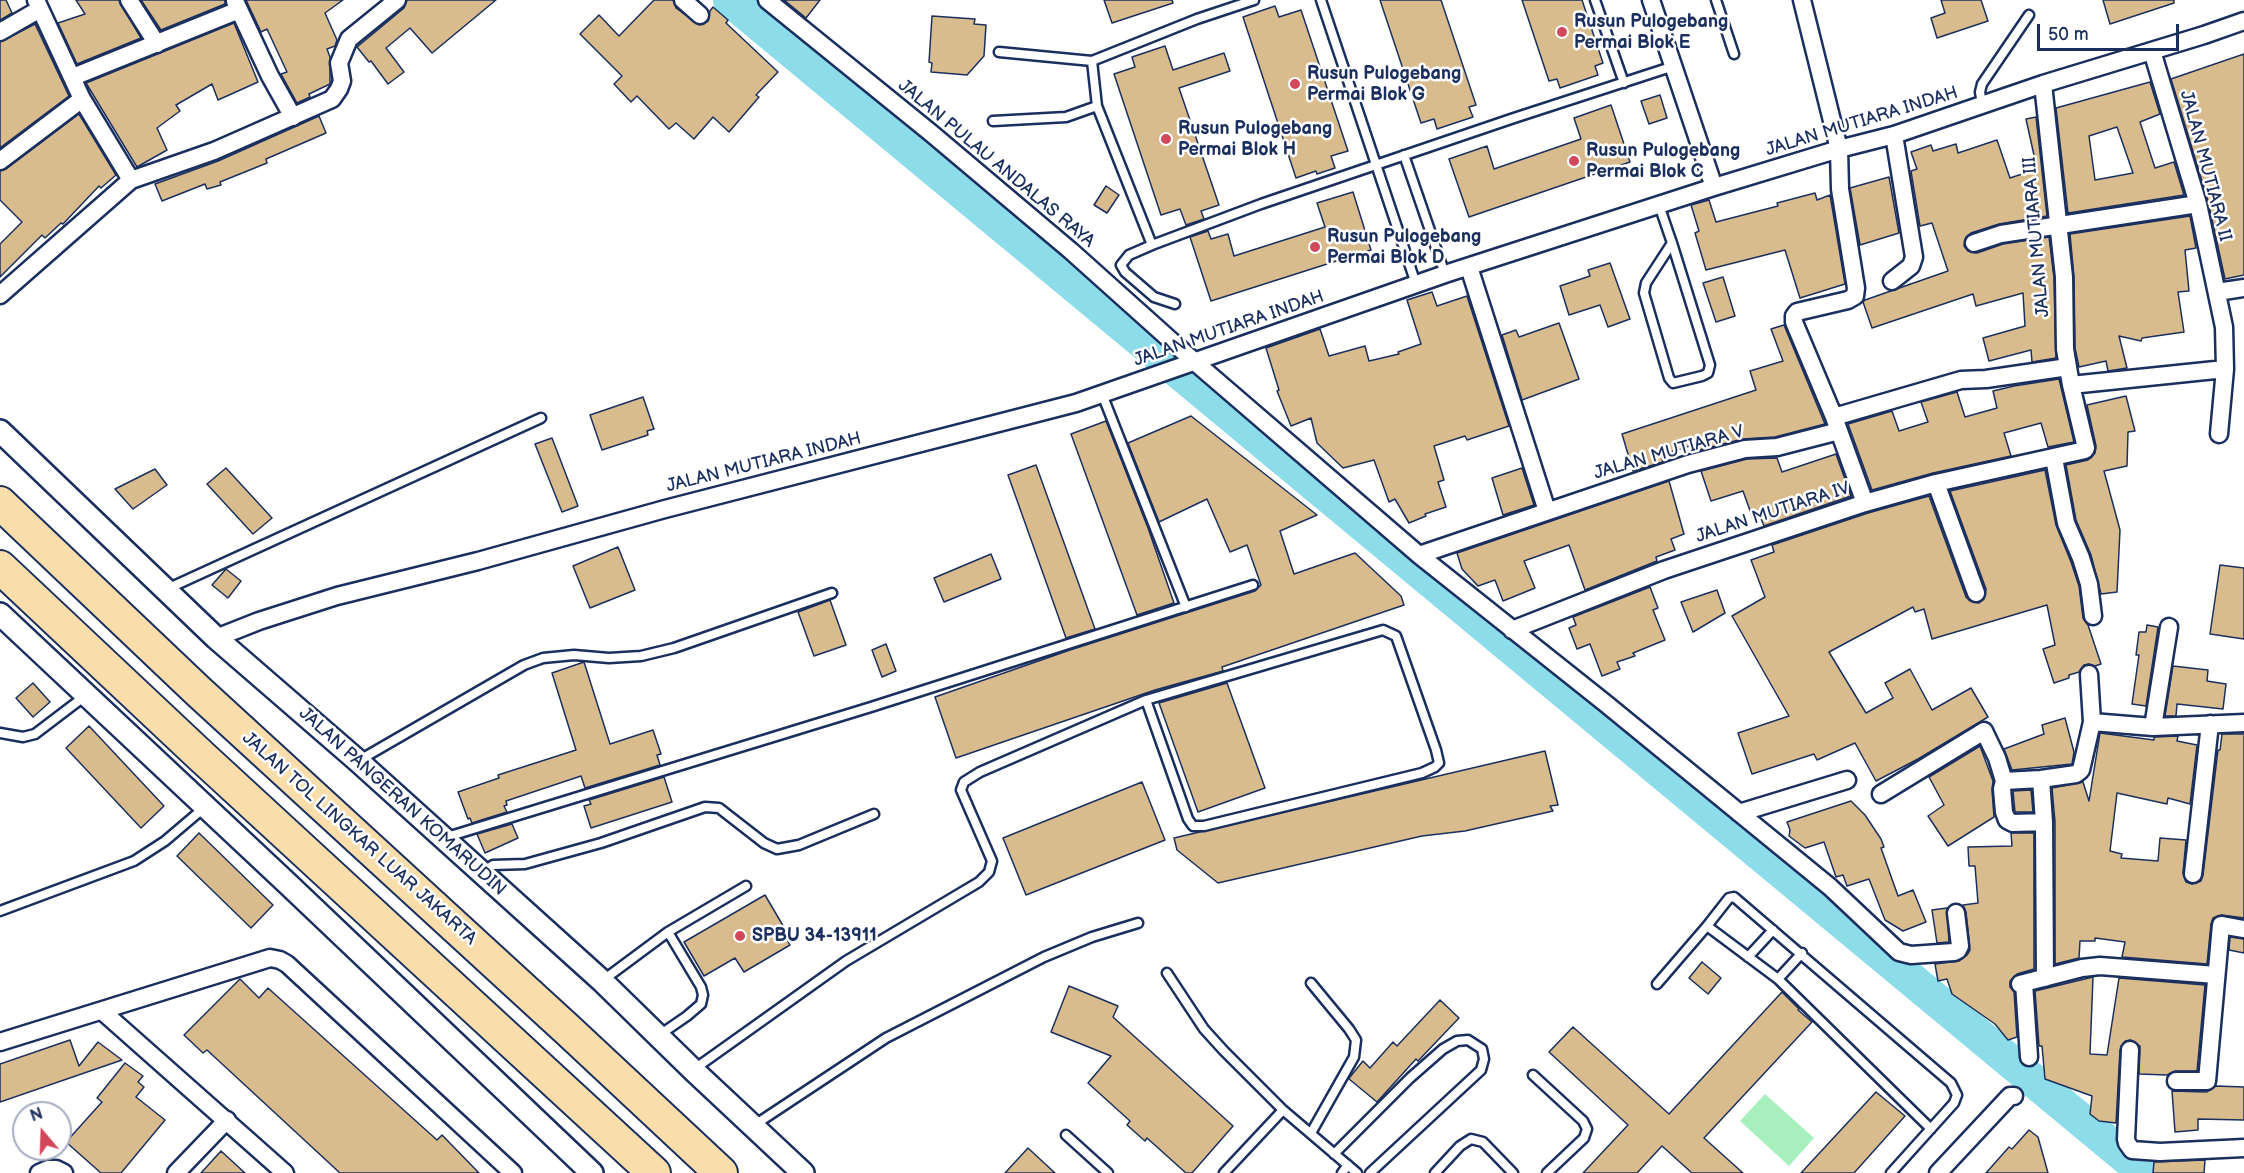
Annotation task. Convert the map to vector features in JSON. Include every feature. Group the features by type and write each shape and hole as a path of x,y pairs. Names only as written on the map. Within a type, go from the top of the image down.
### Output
{"highway":[{"name":"JALAN TOL LINGKAR LUAR JAKARTA","path":"0,502 198,691 721,1173"},
{"path":"0,567 201,756 654,1173"}],"street":[{"path":"129,0 157,44"},
{"path":"0,296 131,180 214,151 332,99 342,81 339,63 349,39 397,0"},
{"path":"683,0 700,15"},
{"name":"JALAN PULAU ANDALAS RAYA","path":"767,0 1063,243 1192,364 1419,555 1830,887 1899,952 1911,956 1958,950 1960,946 1956,913"},
{"path":"1651,0 1714,187"},
{"path":"1807,1 1839,148 1840,189 1857,288 1855,296 1848,300 1797,312 1794,322 1836,424 1865,503"},
{"path":"0,32 38,4 82,99 131,180"},
{"path":"73,76 157,44 237,5 292,117"},
{"name":"JALAN MUTIARA INDAH","path":"216,638 259,621 337,596 478,561 676,506 1047,412 1192,364 1445,274 1839,148 1894,135 2043,84 2244,21"},
{"name":"JALAN MUTIARA II","path":"2152,51 2198,204 2224,327 2225,369 2219,434"},
{"name":"JALAN MUTIARA III","path":"2043,84 2064,278 2065,349 2086,448 2084,451 2054,458"},
{"path":"0,161 82,99"},
{"path":"1892,281 1911,266 1914,257 1894,135"},
{"path":"1974,243 2001,234 2198,204"},
{"path":"1469,267 1547,511"},
{"path":"2217,292 2244,288"},
{"name":"JALAN MUTIARA V","path":"1419,555 1711,458 1755,447 1777,447 1961,380 1986,380 2068,367"},
{"path":"2071,385 2225,369"},
{"name":"JALAN PANGERAN KOMARUDIN","path":"0,430 216,638 358,761 602,981 803,1173"},
{"path":"2054,458 2066,523 2089,584 2093,616"},
{"name":"JALAN MUTIARA IV","path":"1512,630 1664,570 1865,503 1936,483 2054,458"},
{"path":"1936,483 1976,592"},
{"path":"0,614 206,806 592,1173"},
{"path":"2153,727 2169,627"},
{"path":"2004,781 2076,774 2081,770 2092,722 2089,674"},
{"path":"2092,722 2153,727 2244,723"},
{"path":"2193,874 2210,723"},
{"path":"1881,794 1984,731 1997,758 2004,781 2002,789 2007,820 2013,823 2044,822"},
{"path":"2041,779 2044,822 2045,978"},
{"path":"1739,813 1847,780"},
{"path":"2175,1081 2207,1081 2221,925 2244,929"},
{"path":"0,1042 270,958 280,960 296,972 513,1173"},
{"path":"2029,1057 2022,984 2082,968 2100,966 2216,975"},
{"path":"102,1011 285,1173"},
{"path":"2130,1050 2126,1139 2132,1150 2160,1152 2244,1148"},
{"path":"1938,1173 2010,1096 2014,1096"},
{"path":"176,1173 227,1120"},
{"path":"39,1173 48,1169 56,1169 64,1173"}],"lane":[{"path":"999,52 1092,61 1197,19 1254,0"},
{"path":"1321,0 1378,164 1416,284"},
{"path":"1595,0 1624,83"},
{"path":"1716,0 1734,54"},
{"path":"1982,104 1980,92 1982,84 2029,15"},
{"path":"1092,61 1097,106 1152,246"},
{"path":"1175,304 1154,297 1125,272 1121,265 1129,255 1262,204 1514,117 1674,66"},
{"path":"993,121 1066,117 1097,106"},
{"path":"1404,155 1445,274"},
{"path":"1659,205 1672,243 1710,365 1708,373 1702,376 1673,383 1669,378 1644,293 1646,283 1672,243"},
{"path":"1102,394 1186,607"},
{"path":"165,590 541,418"},
{"path":"443,838 871,707 1253,585"},
{"path":"358,761 524,665 543,658 574,655 609,658 641,656 674,648 832,593"},
{"path":"693,1070 846,961 980,882 989,872 992,861 961,790 964,782 980,772 1146,700 1383,630 1396,636 1439,763 1422,773 1204,826 1193,826 1188,819 1146,700"},
{"path":"0,733 23,736 35,734 86,695"},
{"path":"0,911 134,861 165,841 206,806"},
{"path":"482,872 493,865 525,864 601,843 705,807 719,808 764,843 777,849 799,845 874,814"},
{"path":"602,981 668,932 746,886"},
{"path":"1657,984 1729,898 1734,897 1951,1083 1957,1095 1954,1103 1891,1173"},
{"path":"753,1126 886,1038 1044,957 1092,937 1138,923"},
{"path":"1707,926 1778,979 1931,1130"},
{"path":"1748,957 1773,930"},
{"path":"658,1036 687,1016 700,1004 703,995 701,987 668,932"},
{"path":"1778,979 1802,953"},
{"path":"1167,973 1204,1029 1282,1110 1357,1173"},
{"path":"1311,983 1356,1040 1354,1057 1311,1133"},
{"path":"1334,1154 1410,1078 1443,1049 1456,1041 1468,1040 1482,1048 1484,1059 1481,1070 1370,1173"},
{"path":"1533,1075 1583,1120 1587,1129 1584,1138 1547,1173"},
{"path":"1224,1173 1282,1110"},
{"path":"1066,1135 1108,1173"},
{"path":"1435,1173 1460,1146 1471,1139 1483,1142 1513,1173"},
{"path":"1342,1173 1348,1166"}],"green space":[{"path":"1765,1094 1814,1138 1789,1166 1740,1121"}],"building":[{"path":"0,0 6,0 12,13 0,20"},
{"path":"76,0 119,0 141,38 77,64 58,23 85,14"},
{"path":"141,0 225,0 225,4 161,30"},
{"path":"246,0 343,0 325,13 337,40 335,46 327,49 330,57 330,84 309,94 310,97 297,103 281,74 287,72 267,29 261,32"},
{"path":"407,0 496,0 432,53 410,28 386,48 404,72 388,84 357,47 404,8"},
{"path":"654,0 673,0 676,8 699,25 708,21 713,7 728,20 726,23 778,72 756,95 759,97 729,132 713,117 694,139 676,123 669,129 637,96 631,102 614,84 622,76 580,34 599,15 619,36"},
{"path":"784,0 820,0 806,18"},
{"path":"1104,0 1172,0 1173,3 1112,23"},
{"path":"1380,0 1441,0 1476,105 1469,107 1473,117 1437,129 1434,119 1421,123"},
{"name":"Rusun Pulogebang Permai Blok E","path":"1522,0 1582,0 1603,63 1595,66 1598,75 1560,88 1557,79 1549,81"},
{"path":"1941,0 1981,0 1988,21 1937,38 1931,18 1945,13"},
{"path":"2103,0 2174,0 2174,3 2110,24"},
{"name":"Rusun Pulogebang Permai Blok G","path":"1275,6 1279,17 1301,10 1348,151 1331,156 1335,168 1317,174 1316,171 1296,178 1243,17"},
{"path":"932,16 975,19 974,24 986,25 984,56 967,75 931,72 932,63 929,62"},
{"path":"234,23 258,82 218,100 212,84 176,105 180,111 157,128 167,150 137,167 86,83"},
{"path":"35,24 69,96 0,148 0,42"},
{"name":"Rusun Pulogebang Permai Blok H","path":"1165,46 1173,70 1224,53 1230,71 1179,88 1219,205 1201,211 1204,219 1186,225 1180,209 1161,215 1114,74 1135,67 1132,57"},
{"path":"2244,54 2244,275 2225,279 2208,201 2171,79"},
{"path":"2150,82 2160,114 2140,122 2155,168 2174,162 2184,195 2068,213 2056,108","holes":["2117,127 2133,173 2095,180 2089,136"]},
{"path":"1660,95 1667,118 1649,124 1641,101"},
{"name":"Rusun Pulogebang Permai Blok C","path":"1611,105 1630,162 1469,217 1449,159 1487,146 1494,169 1581,139 1574,118"},
{"path":"79,114 116,175 101,188 99,186 63,224 61,223 45,238 42,235 0,277 0,244 22,222 0,200 0,171 6,169"},
{"path":"319,116 326,133 266,159 267,163 220,182 221,185 207,189 205,184 162,201 155,184 218,161"},
{"path":"2036,117 2047,216 1999,224 1971,233 1966,237 1964,246 1968,251 1977,253 2003,244 2049,237 2054,278 2056,358 2032,362 2031,350 1989,361 1983,338 2025,326 2023,293 1976,306 1973,294 1872,328 1863,302 1865,300 1948,271 1932,223 1920,226 1911,171 1917,169 1911,152 1931,145 1933,151 1956,144 1958,153 1997,140 2010,178 2037,169 2026,119"},
{"path":"1889,177 1899,233 1860,245 1850,188"},
{"path":"1106,186 1119,195 1107,213 1094,205"},
{"name":"Rusun Pulogebang Permai Blok D","path":"1353,192 1371,250 1211,301 1190,237 1208,231 1211,239 1228,234 1234,256 1325,227 1317,203"},
{"path":"1815,193 1817,200 1830,195 1845,284 1800,298 1785,250 1706,270 1695,233 1699,231 1691,205 1709,200 1716,222 1778,206 1777,203"},
{"path":"2190,216 2196,248 2185,250 2189,291 2178,292 2184,332 2142,338 2141,341 2119,336 2127,368 2108,371 2106,361 2079,367 2075,348 2074,277 2070,234"},
{"path":"1610,263 1630,319 1608,327 1600,305 1569,315 1560,286 1590,276 1588,270"},
{"path":"1723,277 1735,316 1716,322 1703,283"},
{"path":"1432,292 1437,306 1467,296 1509,426 1467,440 1465,436 1434,446 1444,480 1438,482 1446,507 1425,514 1426,516 1409,523 1395,499 1389,502 1374,460 1343,468 1317,443 1311,418 1291,426 1277,391 1279,390 1266,348 1320,329 1329,356 1365,346 1369,361 1399,354 1398,352 1421,344 1407,300"},
{"path":"1559,323 1579,379 1522,400 1502,335 1516,330 1519,337"},
{"path":"1784,325 1825,424 1775,437 1743,439 1695,451 1693,445 1661,455 1663,462 1633,471 1622,434 1756,390 1750,371 1783,361 1771,329"},
{"path":"2059,379 2074,442 2048,447 2041,423 2004,433 2011,456 1933,473 1872,490 1848,424 1892,411 1899,431 1928,422 1921,402 1957,392 1965,417 1997,408 1993,391"},
{"path":"2126,396 2135,431 2128,432 2127,466 2104,471 2120,530 2117,592 2101,594 2091,555 2076,520 2066,465 2088,460 2095,453 2096,446 2087,405"},
{"path":"643,397 654,429 647,431 648,435 602,450 590,415"},
{"path":"1191,416 1317,515 1280,531 1294,574 1355,553 1401,596 1404,605 1222,667 1223,671 1155,690 956,758 935,697 1070,650 1255,591 1261,585 1247,545 1230,552 1207,499 1159,522 1128,443"},
{"path":"1106,421 1148,528 1174,603 1137,615 1071,434"},
{"path":"552,438 578,506 562,512 535,444"},
{"path":"1836,454 1851,496 1764,526 1760,516 1753,519 1743,491 1711,501 1701,471 1747,459 1777,458 1782,472"},
{"path":"1036,465 1095,629 1066,638 1008,475"},
{"path":"226,468 272,518 253,534 207,484"},
{"path":"1522,468 1534,505 1503,515 1492,478"},
{"path":"155,469 167,485 133,509 115,489"},
{"path":"2045,470 2056,525 2079,586 2083,618 2088,625 2101,664 2084,665 2079,672 2069,675 2069,678 2054,683 2043,649 2055,645 2047,605 1932,639 1924,609 1915,612 1913,607 1829,652 1866,713 1893,698 1885,683 1910,669 1932,710 1971,688 1988,717 1876,781 1855,743 1817,760 1814,754 1752,774 1738,733 1789,716 1732,616 1765,597 1751,560 1774,552 1772,545 1868,513 1929,496 1966,597 1970,601 1979,603 1984,599 1986,589 1950,491"},
{"path":"1669,481 1684,534 1671,539 1675,550 1656,557 1657,561 1585,590 1569,545 1524,561 1535,588 1503,601 1495,580 1478,586 1462,569 1457,553"},
{"path":"618,547 635,590 590,608 573,566"},
{"path":"991,554 1001,579 944,602 934,578"},
{"path":"2220,565 2244,568 2244,639 2210,634"},
{"path":"226,569 241,581 228,598 212,585"},
{"path":"1650,587 1658,608 1653,610 1665,640 1633,653 1635,656 1617,662 1620,669 1602,676 1590,644 1577,649 1569,628 1576,625 1573,617"},
{"path":"1717,590 1725,613 1693,632 1681,602"},
{"path":"830,600 846,645 814,656 798,612"},
{"path":"2147,625 2158,627 2146,706 2132,704 2139,655 2136,655 2139,632 2146,632"},
{"path":"886,644 896,671 882,677 872,650"},
{"path":"584,662 610,744 653,730 661,754 657,755 660,765 585,788 581,776 506,801 507,805 504,806 507,812 472,823 470,818 468,819 458,792 499,778 498,775 576,750 552,673"},
{"path":"2173,666 2208,670 2207,681 2226,684 2223,709 2177,704 2176,716 2165,716"},
{"path":"33,683 50,702 33,717 16,698"},
{"path":"1227,683 1265,788 1198,812 1159,703"},
{"path":"2065,718 2074,752 2072,764 2012,770 2004,749 2044,734 2042,725"},
{"path":"89,726 164,806 141,828 66,748"},
{"path":"2100,733 2154,740 2154,737 2178,736 2177,741 2197,745 2190,804 2168,798 2167,804 2117,793 2110,851 2122,854 2121,858 2158,861 2160,838 2186,840 2183,873 2186,882 2192,884 2201,881 2203,875 2218,750 2220,750 2222,734 2244,734 2244,918 2222,915 2213,918 2207,964 2122,957 2125,942 2095,938 2095,941 2080,941 2079,958 2055,964 2055,822 2052,788 2083,782 2089,801"},
{"path":"1980,746 1993,781 1994,817 1948,846 1928,816 1944,805 1929,777"},
{"path":"1545,751 1558,805 1550,806 1553,811 1465,831 1422,836 1218,883 1177,850 1174,838"},
{"path":"664,777 672,802 591,828 584,806 591,804 589,800"},
{"path":"1142,782 1165,840 1026,895 1003,838"},
{"path":"2031,790 2033,812 2015,812 2013,791"},
{"path":"1851,801 1865,815 1881,839 1884,847 1881,848 1898,896 1913,890 1926,922 1903,931 1885,920 1869,879 1847,886 1843,875 1836,877 1824,842 1805,848 1789,836 1790,830 1787,822"},
{"path":"512,824 518,838 485,853 477,834"},
{"path":"199,833 273,905 251,928 177,856"},
{"path":"2011,833 2034,833 2034,969 2017,974 2010,981 2010,987 2014,992 2017,1037 2008,1040 1995,1024 1952,994 1947,979 1938,981 1935,964 1959,961 1970,950 1966,912 1963,905 1978,903 1975,866 1969,866 1968,847 2012,846"},
{"name":"SPBU 34-13911","path":"765,895 785,929 782,931 790,945 744,972 735,958 704,976 684,942"},
{"path":"1947,908 1949,942 1937,943 1932,910"},
{"path":"2230,937 2244,939 2244,953 2229,950"},
{"path":"1702,962 1721,978 1708,994 1689,978"},
{"path":"2093,977 2090,1054 2107,1055 2119,978 2205,985 2197,1071 2175,1071 2167,1075 2139,1074 2140,1046 2131,1040 2125,1041 2120,1050 2116,1123 2099,1121 2090,1114 2092,1096 2045,1079 2042,1046 2039,1046 2035,991"},
{"path":"240,979 259,998 268,988 437,1140 442,1135 479,1173 340,1173 207,1050 203,1053 184,1035"},
{"path":"1069,986 1118,1006 1113,1017 1233,1126 1192,1173 1186,1173 1147,1138 1145,1141 1127,1125 1130,1121 1088,1083 1111,1056 1051,1032"},
{"path":"1782,992 1812,1022 1704,1138 1743,1173 1692,1173 1662,1146 1637,1173 1583,1173 1628,1125 1549,1052 1573,1027 1669,1114"},
{"path":"1440,1000 1459,1018 1418,1061 1416,1059 1377,1102 1349,1079 1363,1061 1370,1068 1393,1042 1397,1046"},
{"path":"70,1040 79,1066 98,1042 122,1060 0,1102 0,1064"},
{"path":"125,1063 143,1076 138,1082 144,1087 136,1097 165,1120 121,1173 101,1173 72,1147 72,1135 102,1102 97,1098"},
{"path":"2216,1086 2244,1087 2244,1120 2198,1119 2198,1130 2175,1132 2172,1091 2207,1092"},
{"path":"1876,1092 1905,1116 1854,1173 1801,1173"},
{"path":"2029,1130 2038,1137 2048,1173 1986,1173 2009,1147 2012,1149"},
{"path":"1028,1148 1055,1173 1005,1173"},
{"path":"221,1151 245,1173 201,1173"},
{"path":"2205,1160 2204,1173 2153,1173 2154,1162"}],"waterway":[{"path":"730,0 2145,1173"}],"place":[{"name":"Rusun Pulogebang Permai Blok E","path":"1562,32"},
{"name":"Rusun Pulogebang Permai Blok G","path":"1295,84"},
{"name":"Rusun Pulogebang Permai Blok H","path":"1166,139"},
{"name":"Rusun Pulogebang Permai Blok C","path":"1574,161"},
{"name":"Rusun Pulogebang Permai Blok D","path":"1315,247"},
{"name":"SPBU 34-13911","path":"740,936"}]}
